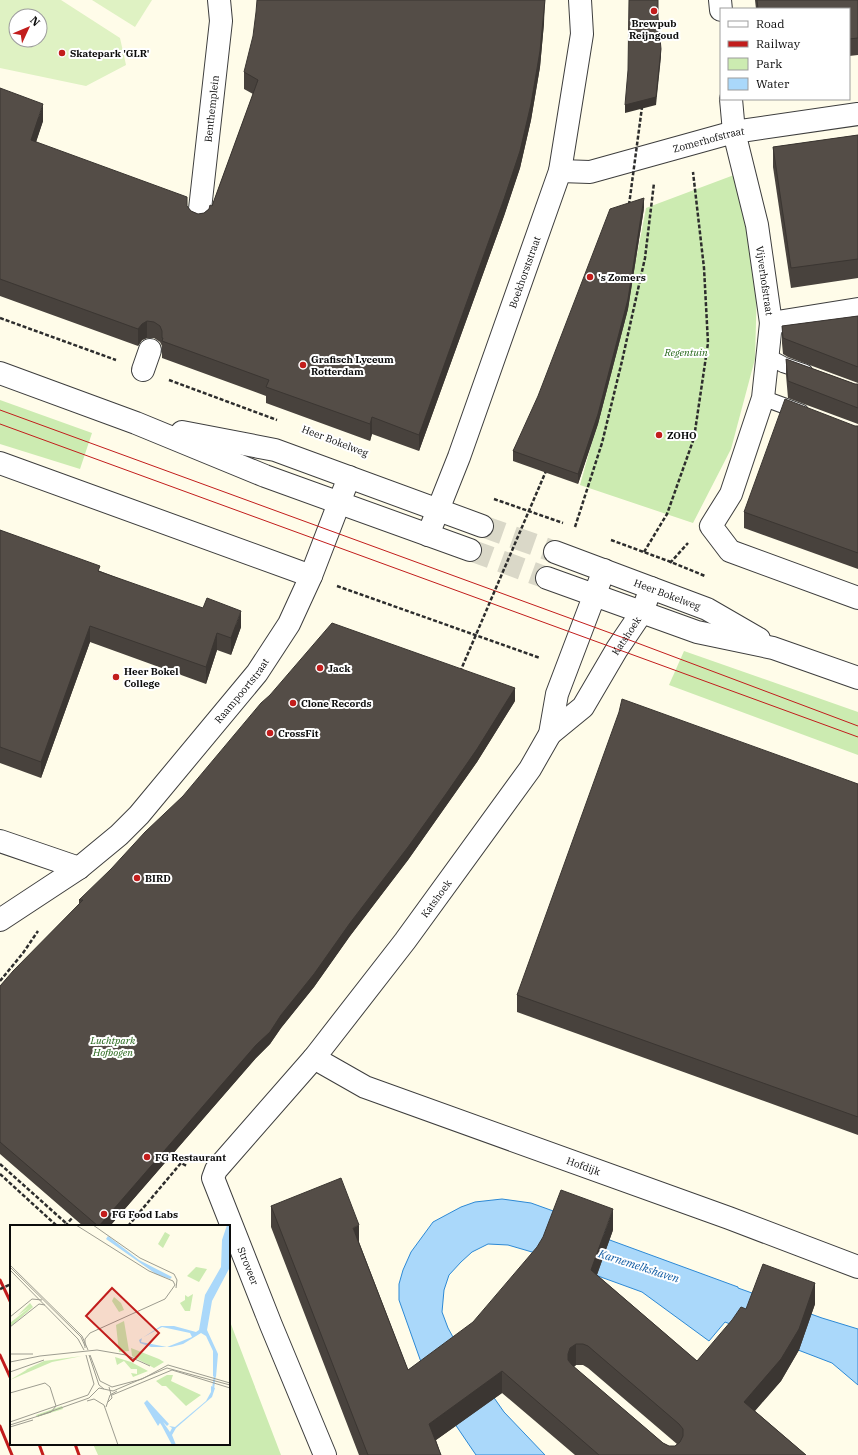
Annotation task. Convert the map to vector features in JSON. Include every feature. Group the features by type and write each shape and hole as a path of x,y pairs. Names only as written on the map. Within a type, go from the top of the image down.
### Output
{"street":[{"name":"Benthemplein","path":"200,218 221,21 219,0"},
{"name":"Boekhorststraat","path":"428,535 456,464 560,171 582,34 580,0"},
{"name":"Vijverhofstraat","path":"731,100 734,132 757,225 771,323 763,398 731,494 711,526 730,551 858,598"},
{"name":"Zomerhofstraat","path":"560,171 590,172 734,132 858,114"},
{"path":"771,323 858,309"},
{"path":"0,373 136,423 265,476 470,550"},
{"path":"136,423 275,450 482,526"},
{"path":"0,463 311,576"},
{"name":"Raampoortstraat","path":"0,920 79,868 113,841 139,815 257,673 289,624 311,576 349,477"},
{"name":"Heer Bokelweg","path":"555,552 707,609 774,648"},
{"name":"Katshoek","path":"314,1058 405,941 530,768 550,734 558,694 604,570"},
{"name":"Heer Bokelweg","path":"547,578 697,632 774,648 858,678"},
{"name":"Katshoek","path":"550,734 583,707 617,649 642,612 651,588"},
{"path":"0,841 79,868"},
{"path":"213,1178 216,1170 314,1058"},
{"name":"Hofdijk","path":"314,1058 366,1088 730,1218 858,1267"},
{"name":"Stroveer","path":"213,1178 271,1325 325,1455"}],"lane":[{"path":"767,356 784,365 821,378"},
{"path":"763,398 814,417"}],"path":[{"path":"629,206 642,99"},
{"path":"644,552 667,514 694,438 708,343 704,268 694,188 692,144"},
{"path":"581,530 575,527 602,443 645,258 657,153"},
{"path":"0,318 146,360 284,422"},
{"path":"459,674 547,471"},
{"path":"493,498 567,524"},
{"path":"608,539 670,562"},
{"path":"311,576 567,668"},
{"path":"129,1225 181,1163 213,1178"},
{"path":"0,1164 66,1225 73,1217"},
{"path":"0,1174 56,1225"},
{"path":"0,1289 10,1284"}],"green space":[{"name":"Skatepark 'GLR'","path":"0,0 61,0 120,38 126,65 86,86 0,68"},
{"path":"92,0 152,0 135,27"},
{"name":"Regentuin","path":"742,172 757,286 755,359 731,449 693,523 580,485 616,347 646,208"},
{"path":"0,400 92,433 80,469 0,444"},
{"path":"684,651 858,712 858,755 669,685"},
{"path":"230,1322 281,1455 98,1455 93,1445 230,1445"}],"water":[{"name":"Karnemelkshaven","path":"502,1199 531,1203 609,1231 607,1239 738,1288 822,1318 858,1329 858,1385 832,1363 725,1322 709,1341 642,1292 532,1252 508,1245 488,1244 472,1252 449,1275 444,1290 442,1312 448,1328 459,1348 504,1412 545,1455 476,1455 421,1374 421,1362 399,1300 399,1284 411,1252 433,1222 461,1207 475,1202"}],"building":[{"path":"257,0 545,0 540,51 531,104 520,151 419,435 372,417 370,424 266,387 269,380 162,341 163,338 160,326 154,322 147,321 138,329 0,279 0,88 43,104 31,140 187,197 187,206 191,211 198,214 204,213 209,209 210,205 212,206 258,80 244,72 253,36"},
{"path":"629,0 658,0 661,49 656,97 625,105 628,70"},
{"path":"757,0 858,0 858,38 850,39 850,8 758,8"},
{"path":"858,135 858,259 791,268 773,147"},
{"path":"644,198 628,299 598,414 578,474 513,451 538,396 610,209"},
{"path":"858,316 858,367 783,338 782,326"},
{"path":"786,359 858,384 858,408 788,381"},
{"path":"785,399 858,426 858,553 744,512"},
{"path":"0,530 100,566 98,571 203,608 207,598 241,611 231,638 217,633 206,667 90,626 41,762 0,747"},
{"name":"Luchtpark Hofbogen","path":"332,623 515,688 477,749 446,794 314,974 281,1015 270,1032 256,1045 100,1225 97,1225 0,1142 0,986 83,900 79,900 111,869 145,832 183,796 261,703 270,695"},
{"path":"622,699 858,784 858,1117 517,995 619,712"},
{"path":"341,1178 359,1225 353,1228 408,1370 473,1322 537,1247 543,1237 561,1190 613,1209 591,1270 697,1361 732,1320 741,1307 746,1309 763,1264 815,1283 799,1329 781,1359 744,1402 806,1455 599,1455 502,1371 429,1424 441,1455 368,1455 271,1206","holes":["576,1344 588,1346 679,1424 683,1429 683,1436 680,1442 675,1446 669,1446 663,1443 572,1365 568,1360 570,1348"]}],"tunnel":[{"path":"482,526 555,552"},
{"path":"470,550 547,578"}],"tram line":[{"path":"0,410 624,638 858,726"},
{"path":"0,424 858,737"}],"railway":[{"path":"0,1280 10,1301"},
{"path":"0,1355 10,1377"},
{"path":"0,1426 12,1455"},
{"path":"39,1445 43,1455"},
{"path":"75,1445 79,1455"}],"place":[{"name":"Brewpub Reijngoud","path":"654,11"},
{"name":"Skatepark 'GLR'","path":"62,53"},
{"name":"'s Zomers","path":"590,277"},
{"name":"Grafisch Lyceum Rotterdam","path":"303,365"},
{"name":"ZOHO","path":"659,435"},
{"name":"Jack","path":"320,668"},
{"name":"Heer Bokel College","path":"116,677"},
{"name":"Clone Records","path":"293,703"},
{"name":"CrossFit","path":"270,733"},
{"name":"BIRD","path":"137,878"},
{"name":"FG Restaurant","path":"147,1157"},
{"name":"FG Food Labs","path":"104,1214"}]}
